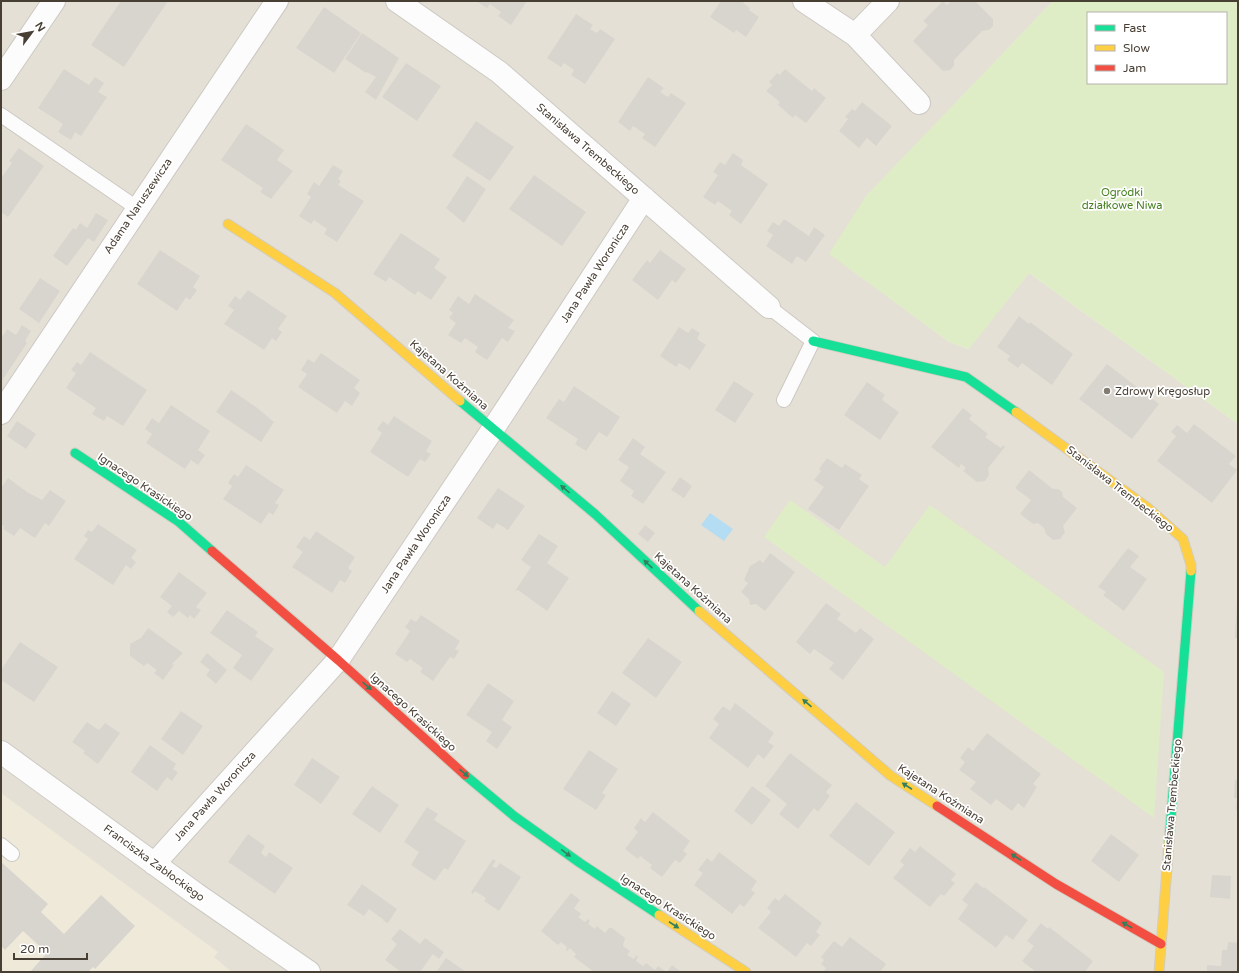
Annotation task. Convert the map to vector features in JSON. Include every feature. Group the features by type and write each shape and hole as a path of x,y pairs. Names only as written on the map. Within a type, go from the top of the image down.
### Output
{"street":[{"path":"1,79 54,1"},
{"name":"Adama Naruszewicza","path":"1,413 277,1"},
{"name":"Stanisława Trembeckiego","path":"397,1 499,72 769,307"},
{"path":"804,1 855,35 919,103"},
{"path":"855,35 888,1"},
{"name":"Jana Pawła Woronicza","path":"154,864 338,660 493,430 644,198"},
{"name":"Kajetana Koźmiana","path":"228,224 335,293 493,430 595,514 676,591 891,776 1056,884 1161,944"},
{"name":"Stanisława Trembeckiego","path":"813,341 966,377 1032,423 1148,508 1183,539 1191,565 1159,972"},
{"name":"Ignacego Krasickiego","path":"75,453 179,522 338,660 439,752 514,816 580,863 746,972"},
{"name":"Franciszka Zabłockiego","path":"1,752 154,864 309,972"}],"lane":[{"path":"1,115 137,208"},
{"path":"769,307 813,341 784,400"},
{"path":"1,844 12,854"}],"shaded area":[{"path":"1,1 1053,1 867,196 830,254 949,342 968,349 1029,273 1238,424 1238,972 1,972"},
{"path":"1,793 218,952 214,957 232,972 1,972"}],"green space":[{"name":"Ogródki działkowe Niwa","path":"1053,1 1238,1 1238,424 1029,273 969,349 949,342 829,254 866,196"},
{"path":"790,500 885,567 930,505 1164,672 1154,818 764,537"}],"water":[{"path":"710,513 733,529 724,541 701,525"}],"building":[{"path":"121,1 168,1 124,67 91,45"},
{"path":"476,1 527,1 511,25 498,16 501,12 490,4 487,8"},
{"path":"721,1 744,1 743,3 750,8 749,10 759,17 746,37 736,30 734,33 710,17"},
{"path":"943,1 947,5 951,1 975,1 993,19 993,26 989,30 982,31 954,60 954,66 950,70 943,71 913,41 928,25 923,21"},
{"path":"324,7 361,33 334,73 296,48"},
{"path":"576,14 593,25 590,29 597,33 600,29 615,39 585,84 571,75 574,70 564,63 561,67 547,58"},
{"path":"362,33 399,58 376,100 365,92 376,77 367,72 366,73 345,59"},
{"path":"406,63 441,86 417,121 382,97"},
{"path":"64,69 89,85 95,77 104,83 98,92 107,97 81,136 75,132 71,140 58,132 63,124 38,108"},
{"path":"785,69 812,91 814,88 826,98 806,123 795,115 793,118 778,105 780,102 766,91 772,85 769,82 777,73 780,75"},
{"path":"648,77 664,88 660,92 668,97 671,93 686,103 655,147 642,138 645,134 633,126 630,131 618,122"},
{"path":"862,102 892,126 876,146 867,138 859,148 839,131 848,119 845,117 852,109 855,111"},
{"path":"476,121 514,147 490,181 452,156"},
{"path":"246,124 284,150 277,160 293,171 271,199 260,192 263,188 221,160"},
{"path":"19,148 44,166 8,217 1,212 1,176 2,177 12,163 9,161"},
{"path":"733,153 743,160 741,165 768,184 741,224 729,215 732,211 718,201 715,205 703,197 718,175 713,172 720,162 725,165"},
{"path":"333,165 343,171 338,179 341,181 338,185 364,201 337,242 324,234 327,229 314,220 311,224 299,216 311,197 307,194 314,182 319,186"},
{"path":"534,175 586,212 562,246 509,209"},
{"path":"467,176 486,189 464,223 446,208"},
{"path":"96,213 108,220 94,242 88,238 67,266 53,256 73,228 76,230 80,223 87,228"},
{"path":"784,219 809,236 814,227 825,235 806,262 797,256 792,264 766,246 773,235 767,231 773,222 779,226"},
{"path":"401,233 440,259 434,268 447,277 431,300 418,291 415,295 389,277 386,282 373,274"},
{"path":"160,250 200,276 193,287 197,290 190,300 186,297 177,311 137,284"},
{"path":"660,250 686,269 676,283 672,280 658,300 632,280 647,260 650,263"},
{"path":"40,278 60,291 39,323 19,309"},
{"path":"248,290 287,316 278,329 282,332 276,341 272,338 264,350 224,324 234,310 228,306 235,296 240,300"},
{"path":"475,294 514,320 508,328 515,331 508,342 502,338 487,360 475,352 478,347 465,338 461,343 448,335 456,323 449,318 453,313 449,310 458,296 469,304"},
{"path":"1019,316 1029,324 1030,322 1073,354 1052,385 1022,363 1018,368 1007,360 1010,356 997,347"},
{"path":"22,325 31,331 25,341 27,343 1,382 1,339 7,329 16,335"},
{"path":"679,327 688,333 692,328 700,333 697,339 706,345 689,371 689,369 679,363 676,367 660,356"},
{"path":"90,352 147,390 123,426 107,416 104,421 92,414 96,408 66,388 76,373 71,370 77,362 81,365"},
{"path":"321,353 360,380 354,388 360,393 352,406 345,401 337,413 298,387 307,374 301,370 308,359 314,363"},
{"path":"1107,364 1159,404 1132,439 1079,399"},
{"path":"734,381 754,394 735,423 715,410"},
{"path":"867,382 885,395 882,400 899,412 880,440 844,415"},
{"path":"574,386 620,417 607,437 599,432 586,451 575,444 578,439 546,418 559,399 564,402"},
{"path":"231,390 256,407 274,422 261,442 216,412"},
{"path":"171,405 210,431 198,450 205,455 198,465 191,460 185,469 146,443 152,434 145,429 152,418 159,423"},
{"path":"963,408 972,415 969,419 988,434 985,437 1001,448 1003,445 1005,447 988,468 989,475 985,481 977,482 963,471 966,468 961,464 959,468 931,447"},
{"path":"394,416 432,441 426,451 431,454 425,462 420,459 408,477 370,452 382,433 377,429 383,421 388,425"},
{"path":"17,421 36,434 26,449 7,436"},
{"path":"1194,424 1236,456 1229,464 1237,470 1212,503 1157,461 1176,436 1171,432 1177,425 1187,433"},
{"path":"633,438 645,447 640,454 666,472 643,504 631,496 634,491 620,481 629,467 618,460"},
{"path":"827,458 842,468 845,464 862,475 859,479 869,486 839,530 808,509 824,487 814,480 821,471 819,469"},
{"path":"246,465 284,490 275,503 279,505 273,515 269,512 261,524 223,499 232,486 228,483 234,474 238,477"},
{"path":"1029,470 1053,489 1058,489 1062,492 1063,497 1077,508 1063,526 1065,532 1060,539 1053,540 1046,534 1044,528 1038,523 1033,524 1020,514 1031,500 1015,488"},
{"path":"680,477 692,486 684,498 671,490"},
{"path":"8,478 27,492 42,500 50,490 66,501 49,526 45,523 35,538 20,528 14,536 3,529 4,526 1,524 1,488"},
{"path":"498,488 525,506 508,530 497,523 493,529 477,518"},
{"path":"98,524 137,550 131,558 136,562 131,569 126,565 113,585 74,559 88,539 84,536 88,530 92,532"},
{"path":"645,525 655,533 648,542 638,534"},
{"path":"316,531 355,557 348,568 352,571 345,583 340,580 332,593 292,567 303,552 296,547 304,536 310,540"},
{"path":"539,534 558,546 547,563 569,578 547,611 518,590 515,591 531,567 521,560"},
{"path":"1128,548 1139,556 1130,567 1147,579 1124,611 1103,595 1106,592 1098,587"},
{"path":"770,553 795,572 765,611 756,604 750,605 749,599 741,592 748,583 744,580 750,566 760,560 763,563"},
{"path":"179,572 207,593 196,607 201,610 194,619 190,615 188,618 179,611 173,617 167,612 172,606 160,597"},
{"path":"1237,602 1238,638 1235,638"},
{"path":"826,603 841,614 837,619 856,633 860,628 874,639 843,680 829,669 834,663 814,649 810,654 796,642"},
{"path":"227,610 258,632 255,636 274,649 251,681 233,668 242,655 210,633"},
{"path":"421,615 460,641 455,649 459,651 454,659 450,657 433,681 420,672 423,668 410,659 407,662 395,654 410,631 405,627 411,619 416,622"},
{"path":"148,628 183,653 172,664 174,665 163,680 154,673 157,670 147,663 144,666 130,656 130,644 141,638"},
{"path":"648,638 682,662 656,698 622,673"},
{"path":"20,642 58,667 34,702 1,680 1,670"},
{"path":"207,653 227,670 216,684 206,675 210,670 200,662"},
{"path":"488,683 514,701 502,720 512,727 497,749 486,741 492,732 466,715"},
{"path":"612,691 631,704 616,726 597,713"},
{"path":"735,703 774,733 768,742 774,746 764,759 758,754 748,768 709,738 719,724 713,719 723,706 730,711"},
{"path":"181,711 203,726 183,755 161,739"},
{"path":"87,722 99,730 105,723 120,733 98,764 83,753 85,751 72,742"},
{"path":"987,733 1041,774 1033,784 1037,787 1024,808 1018,803 1012,811 996,799 991,805 970,789 976,782 959,770 965,762 960,758 968,747 973,751"},
{"path":"150,745 176,764 173,769 178,772 172,781 167,777 157,791 131,772"},
{"path":"589,750 618,769 602,793 606,795 596,810 563,789"},
{"path":"790,753 832,785 826,792 830,796 818,812 814,808 798,829 779,814 787,804 765,786"},
{"path":"312,758 340,777 321,804 294,785"},
{"path":"1235,780 1238,780 1238,810 1236,810 1237,798 1234,798"},
{"path":"372,786 399,805 380,833 352,814"},
{"path":"752,786 771,800 752,825 734,811"},
{"path":"856,802 895,832 869,866 829,836"},
{"path":"427,807 438,814 434,820 466,841 448,870 444,868 435,881 411,865 419,852 404,842"},
{"path":"653,812 690,841 683,851 687,854 680,863 675,860 662,877 650,868 652,865 640,856 638,859 625,849 638,832 634,828 641,818 645,822"},
{"path":"248,834 265,846 261,853 266,857 269,852 293,868 275,894 228,862"},
{"path":"1111,834 1139,855 1119,882 1091,861"},
{"path":"920,846 956,874 951,880 955,883 944,896 941,894 930,907 893,878 904,865 900,861 910,848 915,852"},
{"path":"719,852 757,881 751,890 755,893 744,907 740,904 732,914 694,885 703,873 698,870 707,858 712,862"},
{"path":"493,859 496,861 492,866 496,868 500,863 521,877 499,911 484,901 486,898 475,891 473,894 471,892"},
{"path":"1,862 48,904 41,912 64,934 101,895 135,926 95,969 93,967 88,972 30,972 47,953 23,931 5,950 1,946"},
{"path":"1212,875 1231,876 1230,899 1210,897"},
{"path":"976,882 1028,920 1013,940 1006,935 996,948 958,919 968,905 962,900"},
{"path":"362,884 397,909 388,923 383,921 384,920 369,909 364,916 347,905"},
{"path":"571,893 580,900 574,908 581,914 578,917 585,922 588,919 590,921 588,924 595,929 597,926 605,933 609,928 612,928 625,938 623,946 630,951 627,955 634,959 636,955 638,957 636,961 643,966 646,963 655,970 658,966 666,972 594,972 574,957 576,954 570,948 567,951 567,947 561,942 558,945 541,931"},
{"path":"785,894 822,923 816,932 820,935 811,946 807,943 796,957 758,928 771,912 767,908 775,898 779,901"},
{"path":"1041,923 1048,929 1049,927 1093,961 1085,972 1036,972 1022,961 1034,946 1027,941"},
{"path":"400,929 420,944 425,938 444,952 439,959 433,954 420,972 401,972 385,960 397,944 391,939"},
{"path":"850,937 886,964 880,972 823,972 826,968 821,964 824,960 821,957 834,941 842,947"},
{"path":"1228,942 1238,943 1238,972 1207,972 1207,965 1221,966 1222,950 1227,950"},
{"path":"446,958 466,972 437,971"},
{"path":"672,965 681,972 667,972"}],"traffic: fast":[{"path":"813,341 966,377 1016,412"},
{"path":"460,401 595,514 699,611"},
{"path":"75,453 179,522 212,551"},
{"path":"1169,842 1191,571"},
{"path":"465,775 514,816 580,863 659,915"}],"traffic: slow":[{"path":"228,224 335,293 460,401"},
{"path":"1016,412 1148,508 1183,539 1191,565 1191,571"},
{"path":"699,611 891,776 937,806"},
{"path":"1159,972 1169,842"},
{"path":"659,915 746,972"}],"traffic: jam":[{"path":"212,551 338,660 465,775"},
{"path":"937,806 1056,884 1161,944"}],"place":[{"name":"Zdrowy Kręgosłup","path":"1107,391"}]}
